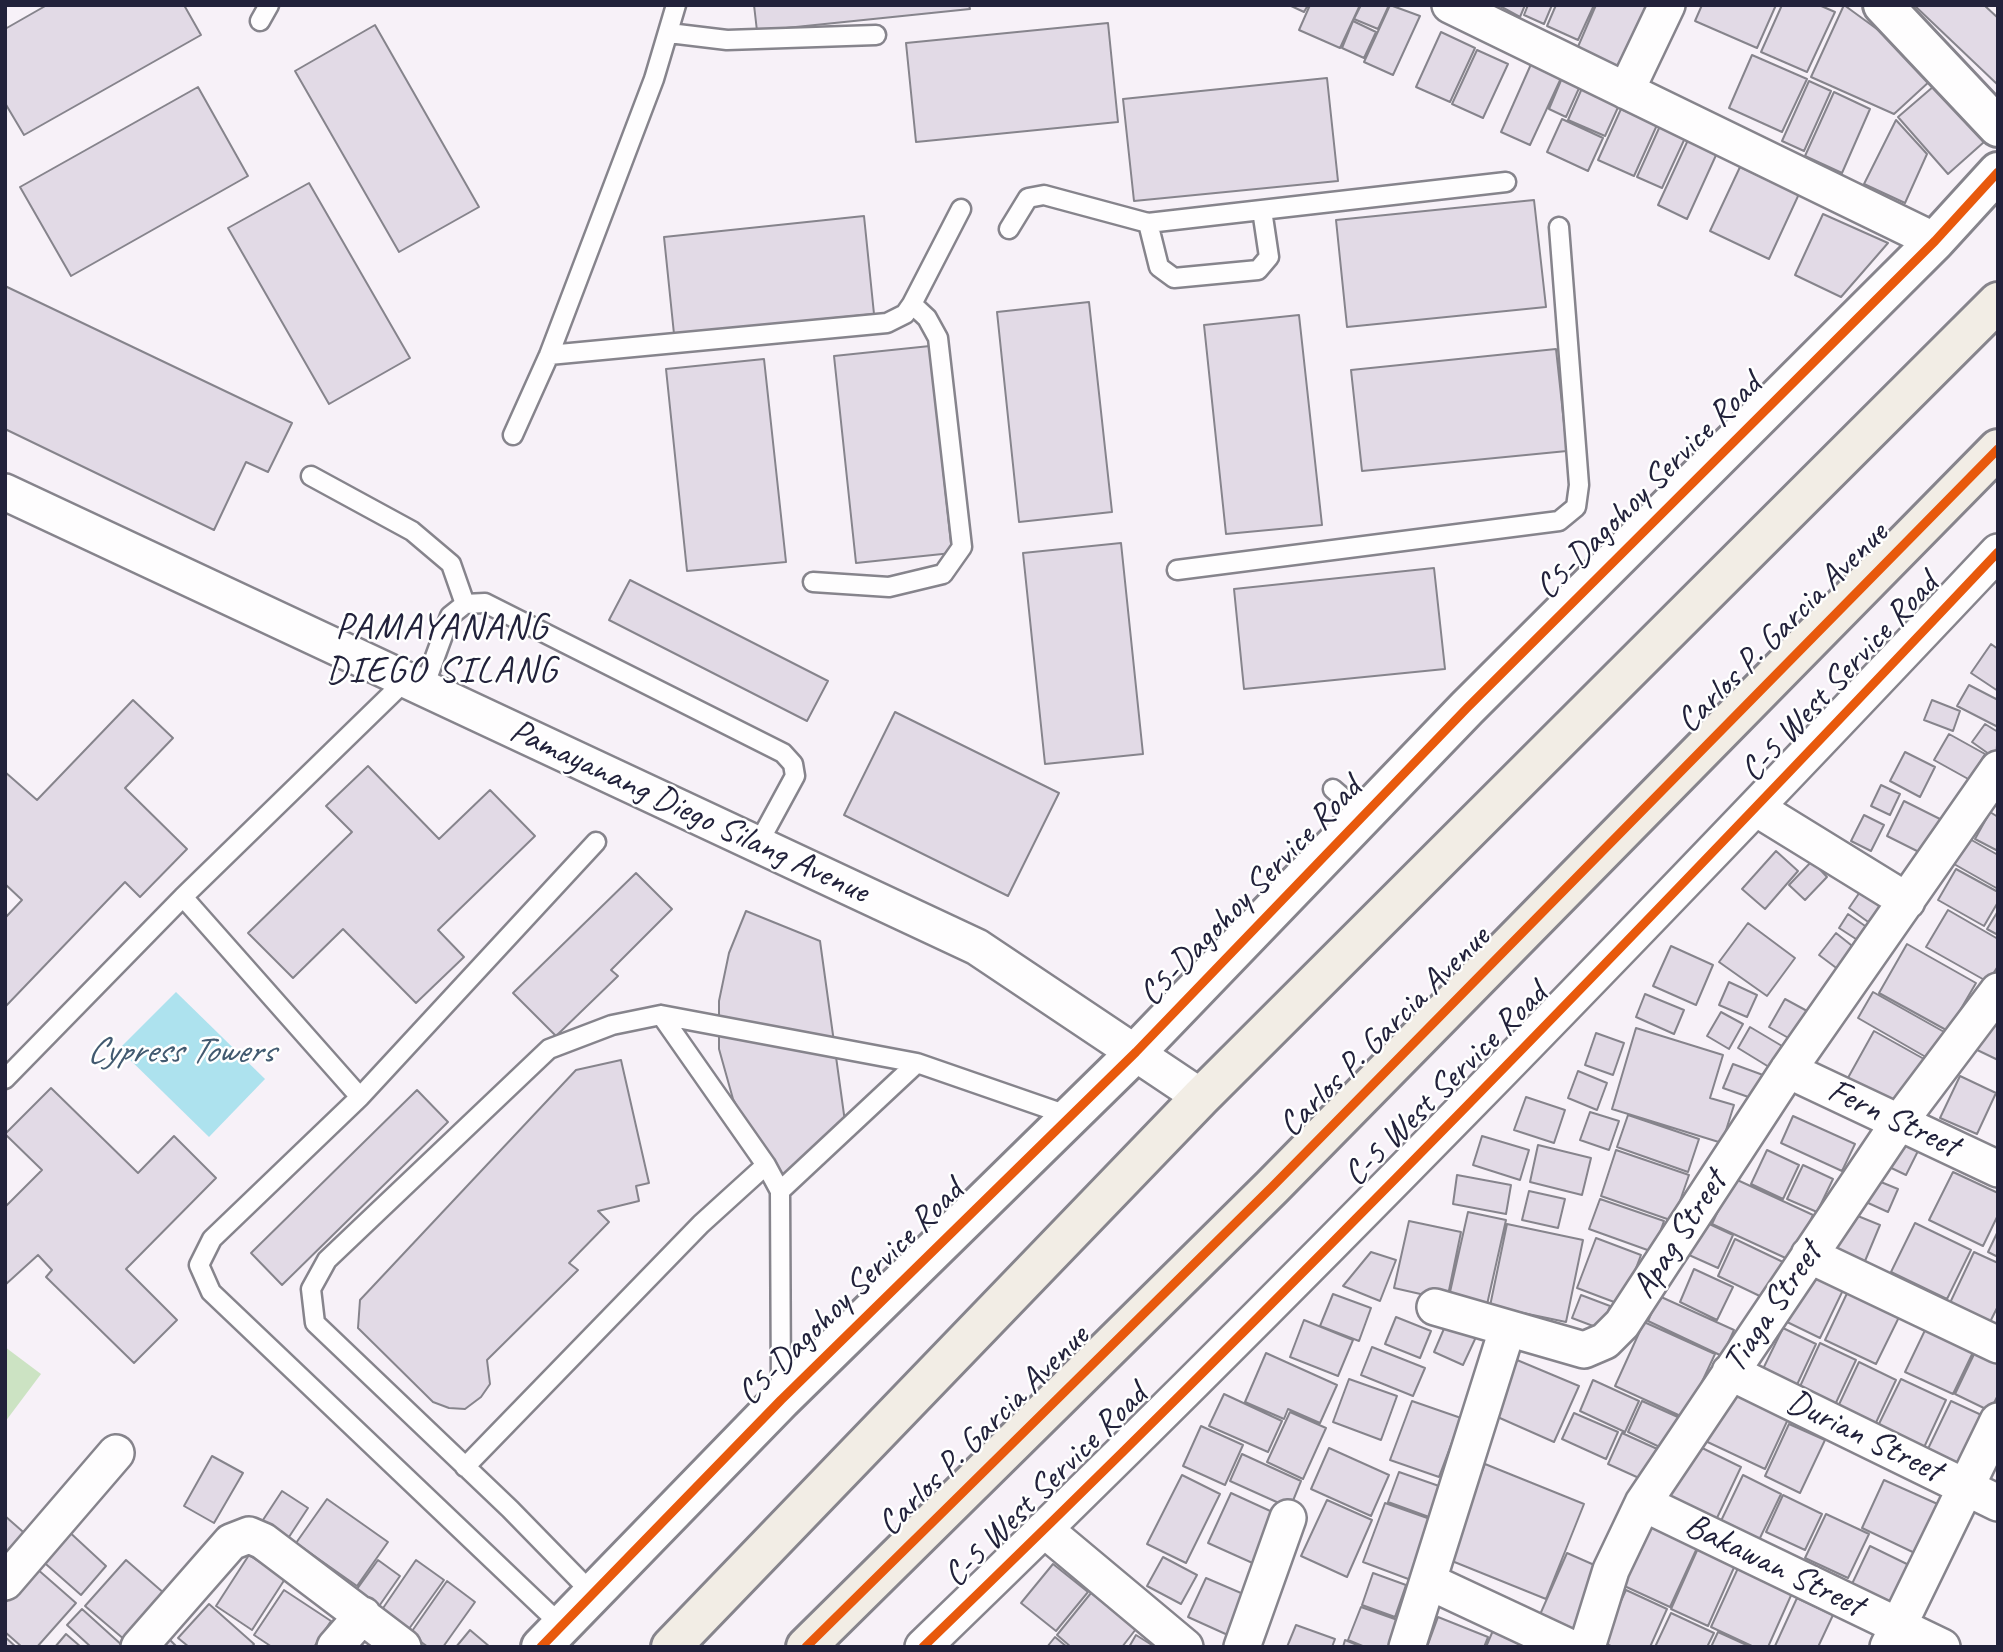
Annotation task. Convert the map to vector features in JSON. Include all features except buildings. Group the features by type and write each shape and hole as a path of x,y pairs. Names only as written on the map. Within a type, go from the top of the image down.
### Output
{"main road":[{"path":"1883,5 1998,127"},
{"name":"C5-Dagohoy Service Road","path":"551,1636 781,1400 1136,1052 1363,815 1935,241 1998,172"},
{"name":"Carlos P. Garcia Avenue","path":"671,1647 1201,1097 1998,302"},
{"name":"Carlos P. Garcia Avenue","path":"806,1647 1281,1177 1993,464"}],"street":[{"path":"1450,5 1935,241"},
{"path":"1626,91 1667,5"},
{"name":"Pamayanang Diego Silang Avenue","path":"5,492 977,947 1201,1097"},
{"name":"C-5 West Service Road","path":"923,1647 1044,1529 1568,1002 1998,552"},
{"name":"Apag Street","path":"1435,1307 1507,1330 1584,1350 1605,1341 1622,1324 1788,1070 1998,769"},
{"path":"1756,808 1907,901"},
{"name":"Tiaga Street","path":"1587,1647 1611,1570 1643,1503 1900,1121 1996,996"},
{"name":"Fern Street","path":"1788,1070 1998,1169"},
{"path":"1810,1255 1998,1345"},
{"path":"1406,1647 1430,1582 1507,1330"},
{"name":"Durian Street","path":"1730,1372 1998,1503"},
{"path":"1893,1636 1998,1421"},
{"path":"5,1582 116,1453"},
{"name":"Bakawan Street","path":"1643,1503 1893,1636 1942,1647"},
{"path":"1242,1647 1288,1518"},
{"path":"1044,1529 1185,1647"},
{"path":"139,1647 232,1542 249,1535 263,1541 403,1647"},
{"path":"1430,1582 1569,1647"},
{"path":"335,1647 363,1615"}],"lane":[{"path":"513,435 549,355 669,33 676,5"},
{"path":"669,33 727,40 876,35"},
{"path":"1009,229 1028,198 1044,195 1148,223 1506,182"},
{"path":"549,355 887,323 905,314 912,304 961,209"},
{"path":"1148,223 1159,267 1174,278 1258,270 1269,257 1262,211"},
{"path":"1177,570 1559,521 1576,507 1579,485 1559,227"},
{"path":"813,582 889,587 943,574 962,547 938,338 927,318 912,304"},
{"path":"311,476 412,531 450,564 465,604"},
{"path":"5,1079 183,897 415,684 450,616 465,604 485,603 783,753 793,764 795,776 758,844"},
{"path":"1333,789 1363,815"},
{"path":"551,1636 211,1292 199,1265 212,1239 360,1097 596,842"},
{"path":"183,897 360,1097"},
{"path":"661,1015 766,1165 779,1191 781,1400"},
{"path":"592,1593 315,1323 311,1289 327,1260 549,1049 612,1025 661,1015 917,1063 1070,1116"},
{"path":"779,1191 917,1063"},
{"path":"465,1467 701,1224 766,1165"}],"green space":[{"path":"5,1347 41,1374 5,1422"}],"water":[{"name":"Cypress Towers","path":"176,992 265,1079 209,1137 119,1049"}],"cycle path":[{"path":"541,1647 781,1400 1136,1052 1467,708 1935,241 1998,172"},
{"path":"806,1647 1272,1187 1998,449"},
{"path":"923,1647 1197,1378 1467,1106 1998,552"}],"district":[{"name":"PAMAYANANG DIEGO SILANG","path":"442,650"}]}
